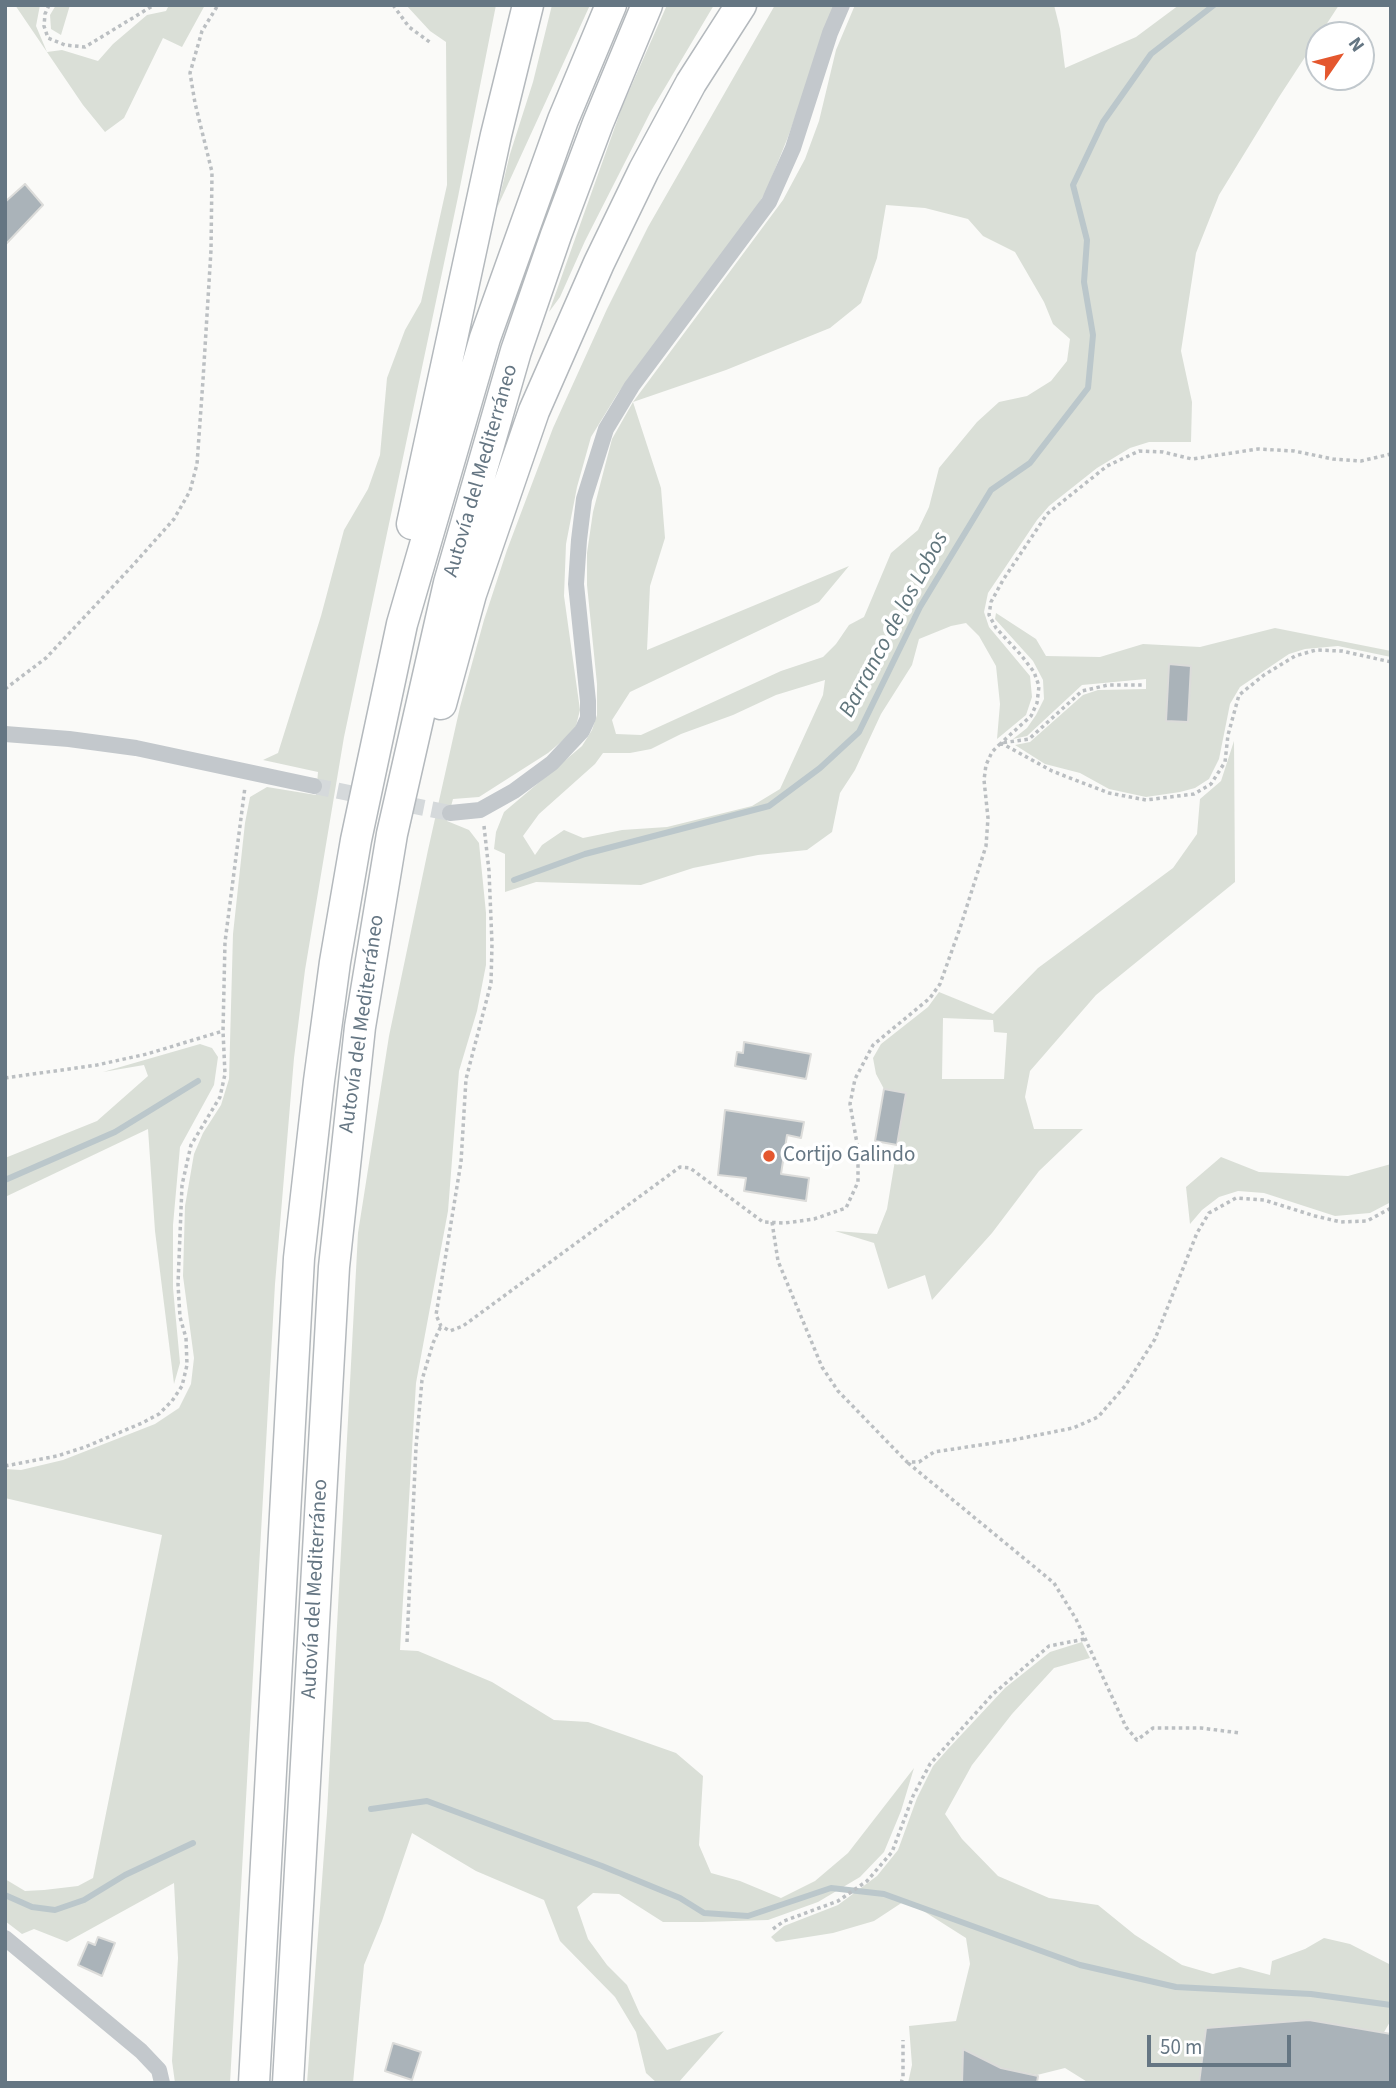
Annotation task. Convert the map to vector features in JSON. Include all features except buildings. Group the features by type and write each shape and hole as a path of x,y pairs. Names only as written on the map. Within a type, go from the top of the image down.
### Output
{"highway":[{"path":"402,624 408,541 496,135 528,5"},
{"name":"Autovía del Mediterráneo","path":"254,2083 299,1258 335,962 356,840 402,624 485,338 563,120 611,5"},
{"name":"Autovía del Mediterráneo","path":"288,2083 334,1267 360,1027 392,834 449,583 516,351 598,123 647,5"},
{"path":"392,834 417,790 471,594 534,411 599,263 644,170 691,83 741,5"}],"street":[{"path":"450,813 480,810 514,791 552,763 582,731 588,718 588,701 576,584 579,540 584,499 606,429 632,386 769,202 793,148 830,33 842,5"},
{"path":"5,734 69,738 136,748 314,786"},
{"path":"5,1938 141,2050 159,2070 162,2083"}],"path":[{"path":"49,5 44,26 48,38 65,45 85,47 154,5"},
{"path":"5,689 46,658 116,584 174,519 190,491 197,464 203,380 211,250 212,172 190,74 202,31 218,5"},
{"path":"393,5 409,27 432,43"},
{"path":"480,810 489,871 491,983 466,1079 461,1162 436,1315 441,1326 450,1331 463,1326 680,1167 690,1168 763,1222 814,1219 845,1208 858,1182 858,1149 849,1104 855,1079 873,1045 930,998 940,984 986,846 986,765 992,752 1031,716 1037,703 1039,686 1034,672 996,628 989,615 991,602 1003,580 1047,514 1107,466 1139,451 1163,452 1192,459 1258,449 1294,451 1333,459 1361,461 1391,454"},
{"path":"1001,743 1052,771 1109,793 1146,800 1194,794 1210,784 1225,762 1228,736 1239,695 1264,675 1295,656 1316,650 1342,651 1391,662"},
{"path":"1001,743 1029,739 1082,691 1108,685 1143,685"},
{"path":"5,1466 57,1456 142,1423 159,1414 182,1386 187,1365 178,1284 182,1185 191,1145 220,1097 225,1074 225,942 247,772"},
{"path":"5,1078 97,1065 223,1031"},
{"path":"907,1462 919,1462 934,1451 1073,1428 1098,1417 1125,1386 1155,1339 1197,1233 1209,1213 1236,1198 1264,1200 1341,1222 1367,1221 1391,1208"},
{"path":"772,1222 778,1261 822,1367 838,1391 907,1462 1054,1583 1085,1639 1126,1727 1137,1740 1153,1728 1201,1728 1240,1732"},
{"path":"407,1642 416,1447 422,1380 441,1326"},
{"path":"773,1929 784,1921 838,1901 867,1881 892,1852 913,1796 930,1764 992,1695 1049,1646 1085,1639"},
{"path":"901,2083 903,2040"}],"shaded area":[{"path":"15,5 40,5 36,26 47,52 62,50 98,61 113,44 147,15 166,11 169,5 205,5 182,47 163,38 124,118 105,132 83,105"},
{"path":"56,5 70,5 61,35 51,29 50,15"},
{"path":"406,5 496,5 344,737 305,970 294,1058 275,1284 230,2083 175,2083 172,2061 178,1958 174,1883 67,1942 34,1929 22,1934 5,1921 5,1879 25,1891 78,1886 93,1878 162,1535 5,1498 5,1469 21,1470 63,1460 155,1424 179,1408 191,1384 194,1358 183,1276 185,1206 194,1154 203,1133 221,1105 229,1079 233,934 250,797 267,787 316,795 318,772 263,760 278,753 321,616 344,530 368,489 380,455 387,378 405,330 421,302 447,185 446,42 430,31"},
{"path":"552,5 590,5 497,208 510,154 533,82"},
{"path":"667,5 714,5 651,111 585,241 560,297 549,312 622,107"},
{"path":"775,5 835,5 767,189 753,214 618,393 591,437 577,487 566,544 564,596 580,710 575,730 548,753 479,797 453,799 447,821 469,830 479,843 486,913 486,965 477,1011 459,1071 448,1211 416,1383 400,1650 418,1651 492,1682 554,1720 588,1722 676,1753 703,1776 699,1845 711,1873 740,1881 781,1898 815,1881 848,1853 914,1768 901,1811 884,1852 860,1877 818,1902 768,1920 702,1922 663,1922 619,1894 593,1893 577,1907 588,1939 607,1965 627,1985 640,2014 667,2050 724,2031 678,2083 657,2083 646,2073 636,2032 615,1997 560,1941 544,1900 476,1871 412,1833 364,1965 353,2083 307,2083 327,1813 358,1233 389,1036 460,707 507,550 553,428 648,227"},
{"path":"855,5 1054,5 1065,68 1136,37 1179,5 1339,5 1329,21 1305,21 1305,57 1219,195 1196,253 1181,351 1192,402 1191,442 1149,442 1130,448 1097,468 1049,506 988,593 984,612 989,627 1030,676 1032,697 1026,715 997,739 1000,704 996,666 979,636 966,623 951,626 919,639 912,665 881,714 855,770 840,793 832,832 807,850 758,855 693,868 641,885 536,882 505,892 505,854 494,849 496,832 504,812 582,746 597,715 587,553 593,512 612,439 633,402 783,200 805,159 819,121 836,50","holes":["886,205 925,208 968,219 983,236 1015,252 1044,302 1053,324 1070,339 1067,361 1051,381 1027,396 999,402 977,422 939,468 929,507 918,530 891,553 864,617 849,625 823,657 781,671 641,735 616,734 612,720 630,692 819,602 849,566 647,650 650,586 665,538 661,488 633,402 726,370 830,328 861,303 877,258","825,680 823,695 780,789 752,806 667,827 622,830 583,838 564,830 542,845 535,855 523,836 539,814 595,764 603,753 630,753 651,749 776,695"]},
{"path":"996,613 1036,639 1046,656 1100,657 1143,644 1200,647 1275,628 1391,651 1391,657 1338,646 1305,649 1289,654 1240,687 1230,704 1219,759 1209,779 1195,788 1146,797 1109,789 1080,773 1045,764 1015,745 1030,742 1083,695 1098,690 1146,689 1146,679 1082,685 1027,736 1013,739 1027,728 1036,715 1044,699 1043,680 1033,661 995,619","holes":["1169,664 1191,666 1188,722 1166,721"]},
{"path":"1234,741 1235,882 1096,995 1030,1071 1025,1097 1034,1129 1083,1129 1039,1171 992,1233 932,1300 925,1275 888,1289 874,1243 835,1231 877,1234 887,1209 906,1093 884,1089 876,1074 873,1058 881,1044 928,1007 939,992 993,1014 1038,968 1173,868 1197,834 1200,799 1221,781","holes":["943,1018 993,1020 994,1032 1007,1033 1004,1079 942,1079"]},
{"path":"200,1044 212,1048 218,1057 214,1085 180,1147 173,1225 173,1288 180,1363 174,1384 155,1231 148,1129 5,1197 5,1158 97,1121 148,1076 144,1065 103,1072"},
{"path":"1221,1157 1259,1172 1348,1176 1391,1164 1391,1202 1370,1213 1335,1216 1264,1193 1238,1191 1219,1197 1190,1224 1186,1187"},
{"path":"1082,1642 1090,1658 1054,1668 1012,1714 972,1765 945,1814 962,1839 998,1876 1049,1898 1098,1905 1135,1935 1182,1965 1213,1974 1240,1967 1270,1975 1272,1961 1305,1949 1324,1938 1350,1944 1391,1965 1391,2020 1383,2034 1309,2020 1206,2028 1199,2083 1089,2083 1065,2068 1037,2075 1001,2068 963,2049 962,2083 908,2083 912,2065 909,2026 956,2021 970,1964 966,1938 906,1900 874,1921 833,1933 776,1942 771,1937 784,1926 838,1905 877,1876 898,1850 917,1798 933,1766 1005,1688 1050,1652"}],"waterway":[{"name":"Barranco de los Lobos","path":"514,880 585,854 769,806 820,768 859,732 920,607 991,490 1030,463 1088,388 1093,335 1084,282 1087,240 1073,185 1103,122 1151,54 1214,5"},
{"name":"Barranco de los Lobos","path":"5,1180 115,1132 198,1081"},
{"path":"371,1809 427,1801 602,1866 680,1898 704,1913 748,1916 831,1888 884,1894 1080,1965 1176,1987 1311,1994 1391,2005"},
{"path":"5,1895 32,1907 55,1910 84,1900 125,1875 193,1843"}],"tunnel":[{"path":"314,786 450,813"}],"place":[{"name":"Cortijo Galindo","path":"769,1156"}]}
